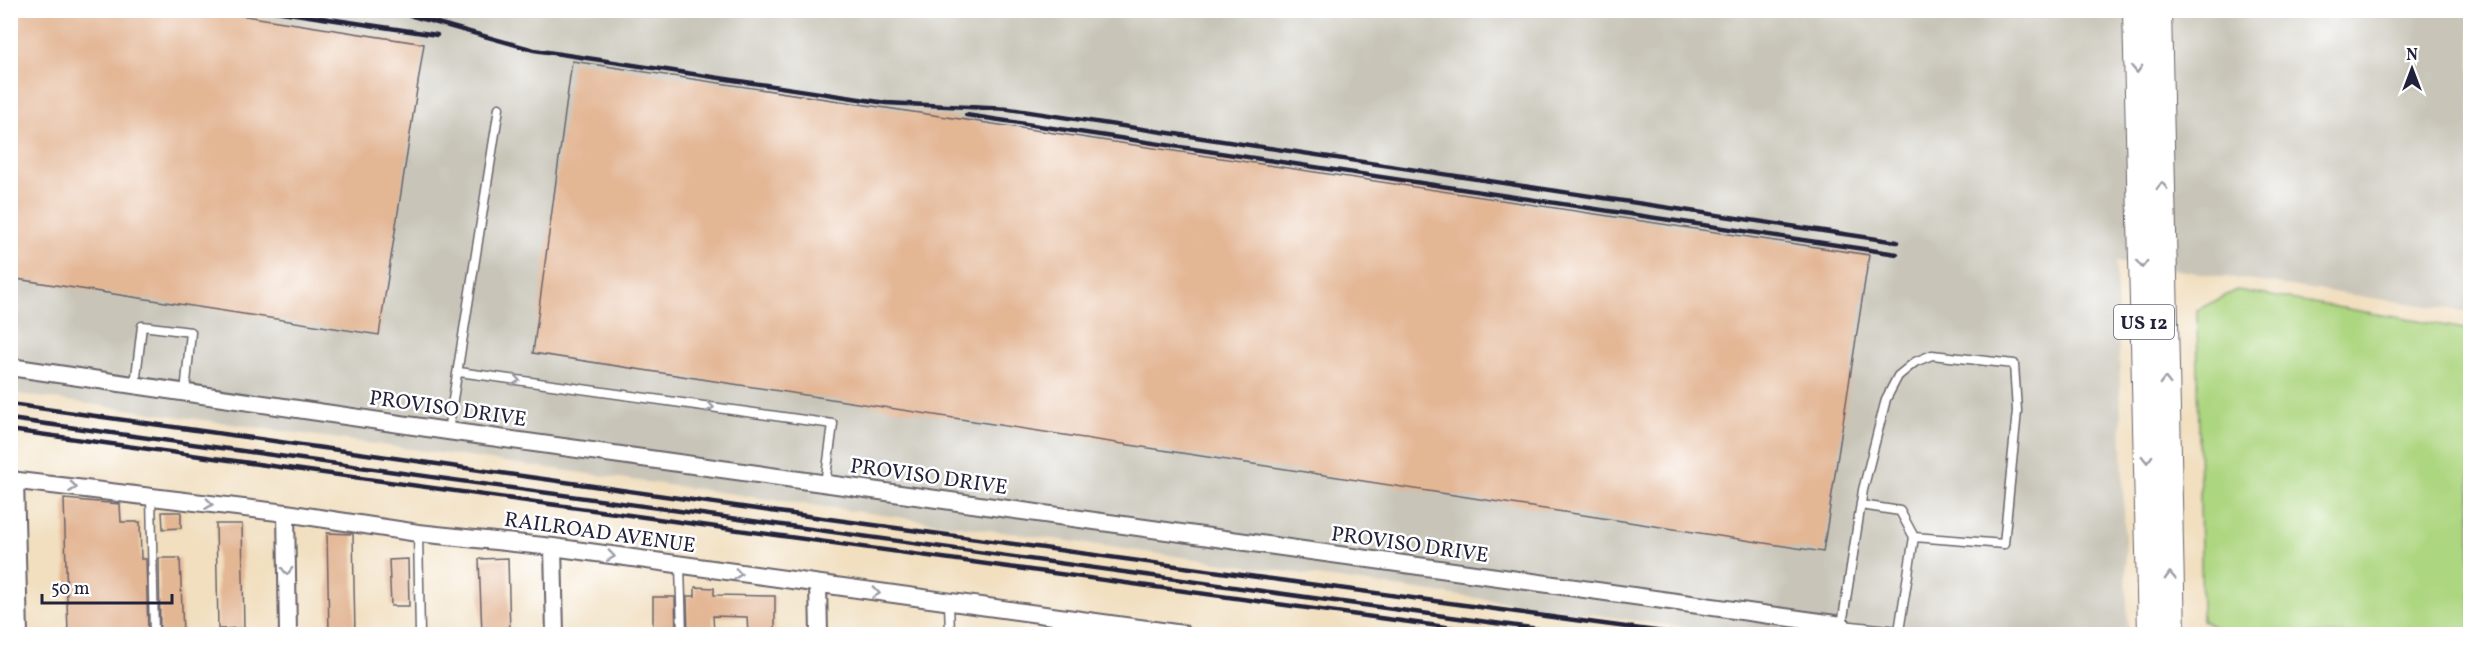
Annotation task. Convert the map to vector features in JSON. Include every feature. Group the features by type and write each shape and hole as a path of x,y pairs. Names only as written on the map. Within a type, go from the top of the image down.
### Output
{"main road":[{"name":"US 12","path":"2136,10 2151,634"},
{"name":"US 12","path":"2158,10 2172,634"}],"street":[{"name":"PROVISO DRIVE","path":"10,367 448,431 1842,626"},
{"name":"RAILROAD AVENUE","path":"13,480 286,513 418,533 553,547 949,603 1084,628 1183,634"},
{"path":"13,480 19,634"},
{"path":"286,513 288,634"},
{"path":"553,547 555,634"},
{"path":"818,584 819,634"}],"lane":[{"path":"448,431 499,108"},
{"path":"135,386 142,326 191,332 185,393"},
{"path":"1861,505 1900,511 1914,537 1899,631 1842,626 1861,505 1886,399 1898,376 1914,363 1932,355 2014,364 2017,411 2004,544 1914,537"},
{"path":"459,372 832,424 825,484"},
{"path":"151,497 154,634"},
{"path":"418,533 420,634"},
{"path":"680,566 682,634"},
{"path":"949,603 950,634"}],"shaded area":[{"path":"11,11 2470,11 2470,312 2116,261 2128,634 1732,634 11,393"}],"green space":[{"path":"2237,290 2470,330 2470,634 2225,634 2202,620 2197,310"}],"building":[{"path":"10,10 207,10 424,44 379,335 10,278"},
{"path":"572,61 1869,255 1823,552 533,353"},
{"path":"64,499 120,504 121,522 140,522 141,559 146,559 148,634 68,634"},
{"path":"162,512 181,512 181,528 163,529"},
{"path":"216,524 242,524 244,628 218,629"},
{"path":"327,533 353,534 355,633 329,634"},
{"path":"159,558 180,558 183,634 160,634"},
{"path":"508,558 510,634 482,634 479,559"},
{"path":"408,559 409,606 391,606 389,560"},
{"path":"695,587 714,588 714,595 775,596 775,634 748,634 747,617 713,616 714,634 688,634 687,596 695,596"},
{"path":"653,597 675,597 676,634 653,634"}],"railway":[{"path":"268,10 437,35"},
{"path":"391,10 534,50 886,103 1009,109 1897,242"},
{"path":"966,115 1897,254"},
{"path":"10,404 778,512 1678,634"},
{"path":"10,419 1575,634"},
{"path":"10,430 1497,634"}]}
